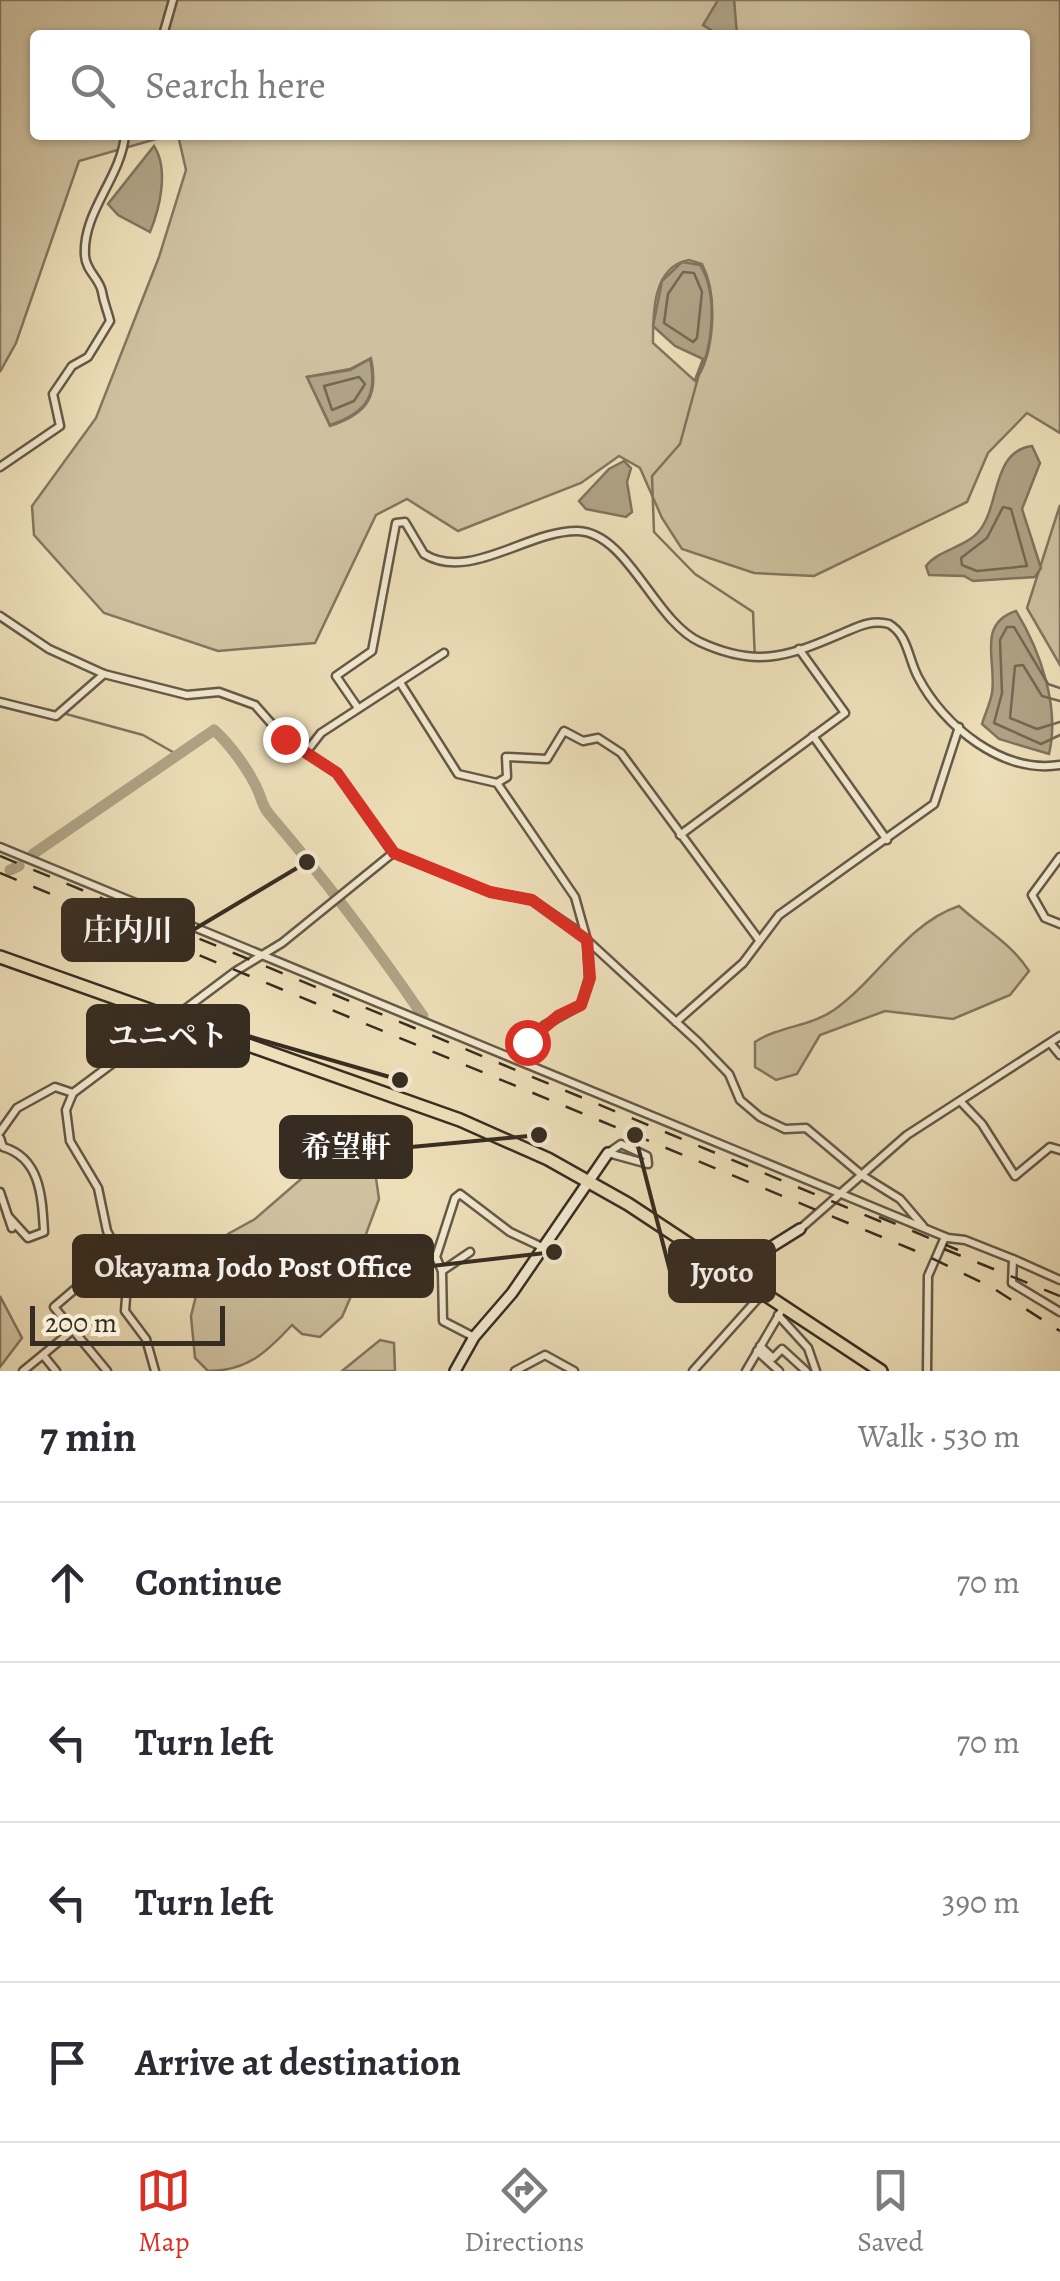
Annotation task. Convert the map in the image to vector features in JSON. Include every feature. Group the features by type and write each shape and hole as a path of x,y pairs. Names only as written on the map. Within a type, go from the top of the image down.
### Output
{"highway":[{"path":"0,957 460,1120 587,1180 731,1272 781,1311 881,1371"}],"street":[{"path":"164,30 173,0"},
{"path":"0,468 60,426 53,394 72,366 88,357 110,320 101,306 102,292 86,264 86,236 120,161 124,140"},
{"path":"358,708 336,676 372,651 382,612 390,539 400,520 424,554 456,564 566,531 596,534 694,640 750,659 799,650 866,623 889,624 904,639 919,680 959,726 1015,764 1060,766"},
{"path":"0,616 49,648 104,674 186,695 219,692 246,700 285,739 337,773 394,853 490,892 532,900 587,940 676,1022 729,1074 740,1100 760,1117 784,1128 806,1128 863,1176 900,1200 924,1227"},
{"path":"680,835 845,712 799,650"},
{"path":"308,751 321,732 444,654"},
{"path":"0,702 56,716 104,674"},
{"path":"401,684 458,774 497,784 564,876 582,914 590,978 581,1005 558,1016 509,1056"},
{"path":"676,1022 743,963 779,915 934,804 959,726"},
{"path":"497,784 508,777 506,758 547,759 564,731 583,741 598,738 621,753 759,940"},
{"path":"813,736 887,840"},
{"path":"0,846 945,1237 965,1240 1060,1280"},
{"path":"155,1371 146,1339 124,1311 128,1272 107,1232 102,1198 70,1142 66,1110 73,1093 262,953 282,943 394,853"},
{"path":"1060,858 1032,895 1037,909 1060,924"},
{"path":"731,1272 800,1229 907,1135 1060,1036"},
{"path":"1051,1044 1060,1055"},
{"path":"8,1216 28,1238 44,1232 40,1191 32,1166 18,1153 3,1147 0,1135 12,1112 61,1087 73,1093"},
{"path":"961,1102 982,1124 1015,1176 1050,1147 1060,1150"},
{"path":"455,1371 474,1337 512,1294 608,1154 621,1144 650,1162 643,1166 608,1154"},
{"path":"0,1192 12,1228"},
{"path":"474,1337 444,1322 442,1271 436,1252 460,1194 510,1232 542,1247"},
{"path":"927,1371 928,1276 945,1237"},
{"path":"442,1271 470,1252"},
{"path":"1013,1259 1012,1282 1060,1312"},
{"path":"89,1277 54,1307 106,1371"},
{"path":"693,1371 762,1294"},
{"path":"746,1371 781,1311 808,1348 812,1370"},
{"path":"23,1371 73,1330"},
{"path":"758,1348 773,1358 782,1349 812,1370"},
{"path":"758,1348 779,1371"},
{"path":"515,1371 546,1354 574,1371"},
{"path":"43,1355 56,1371"}],"shaded area":[{"path":"0,0 718,0 719,30 30,30 30,140 152,140 79,161 16,343 0,372"},
{"path":"734,0 1060,0 1060,433 1027,413 988,453 967,502 814,576 754,573 682,549 662,518 640,468 619,456 581,483 458,531 407,499 376,515 315,643 218,651 104,613 34,535 32,506 96,418 159,257 186,170 179,140 1030,140 1030,30 735,30","holes":["689,260 702,264 710,291 712,324 707,356 695,381 653,343 655,306 668,272","371,358 372,393 362,409 330,426 307,377 350,369"]},
{"path":"1060,505 1060,665 1027,608"},
{"path":"959,906 1005,944 1029,971 1010,995 953,1019 885,1011 820,1035 797,1074 776,1080 755,1067 755,1042 834,1010 923,925"},
{"path":"356,1150 375,1171 379,1199 356,1261 352,1294 342,1317 320,1337 302,1334 292,1325 245,1364 208,1371 195,1358 191,1316 200,1279 228,1234 255,1219 308,1173 342,1167"},
{"path":"0,1296 22,1338 0,1367"},
{"path":"380,1340 394,1343 395,1371 342,1371"}],"water":[{"path":"718,0 734,0 737,30 711,30 703,25"},
{"path":"154,146 162,177 150,232 118,215 108,204"},
{"path":"682,262 700,265 712,307 710,339 706,355 695,380 703,359 675,346 653,326 662,281"},
{"path":"370,359 372,383 367,401 353,415 330,425 307,377 350,370"},
{"path":"1032,446 1040,463 1022,509 1041,568 1035,577 973,581 964,576 929,575 926,566 931,560 980,530 1003,468 1019,450"},
{"path":"624,461 631,468 627,482 632,512 626,517 586,509 579,501 609,469"},
{"path":"1016,611 1046,681 1052,718 1049,754 999,739 982,724 992,693 992,634 1004,617"}],"waterway":[{"path":"699,374 680,444 652,476 654,532 695,574 753,612 755,661"},
{"path":"0,699 54,711"},
{"path":"66,714 143,735 178,755"},
{"path":"33,854 214,730 245,768 267,811 348,912 423,1016"},
{"path":"10,870 19,866"}],"railway":[{"path":"0,856 889,1225"},
{"path":"0,873 923,1254 993,1288 1060,1331"},
{"path":"879,1217 958,1250"},
{"path":"944,1249 1060,1296"}],"place":[{"name":"庄内川","path":"307,862"},
{"name":"ユニペト","path":"400,1080"},
{"name":"希望軒","path":"539,1135"},
{"name":"Jyoto","path":"635,1135"},
{"name":"Okayama Jodo Post Office","path":"554,1252"}],"route":[{"path":"285,739 337,773 394,853 490,892 532,900 587,940 590,978 581,1005 558,1016 527,1042"}]}
